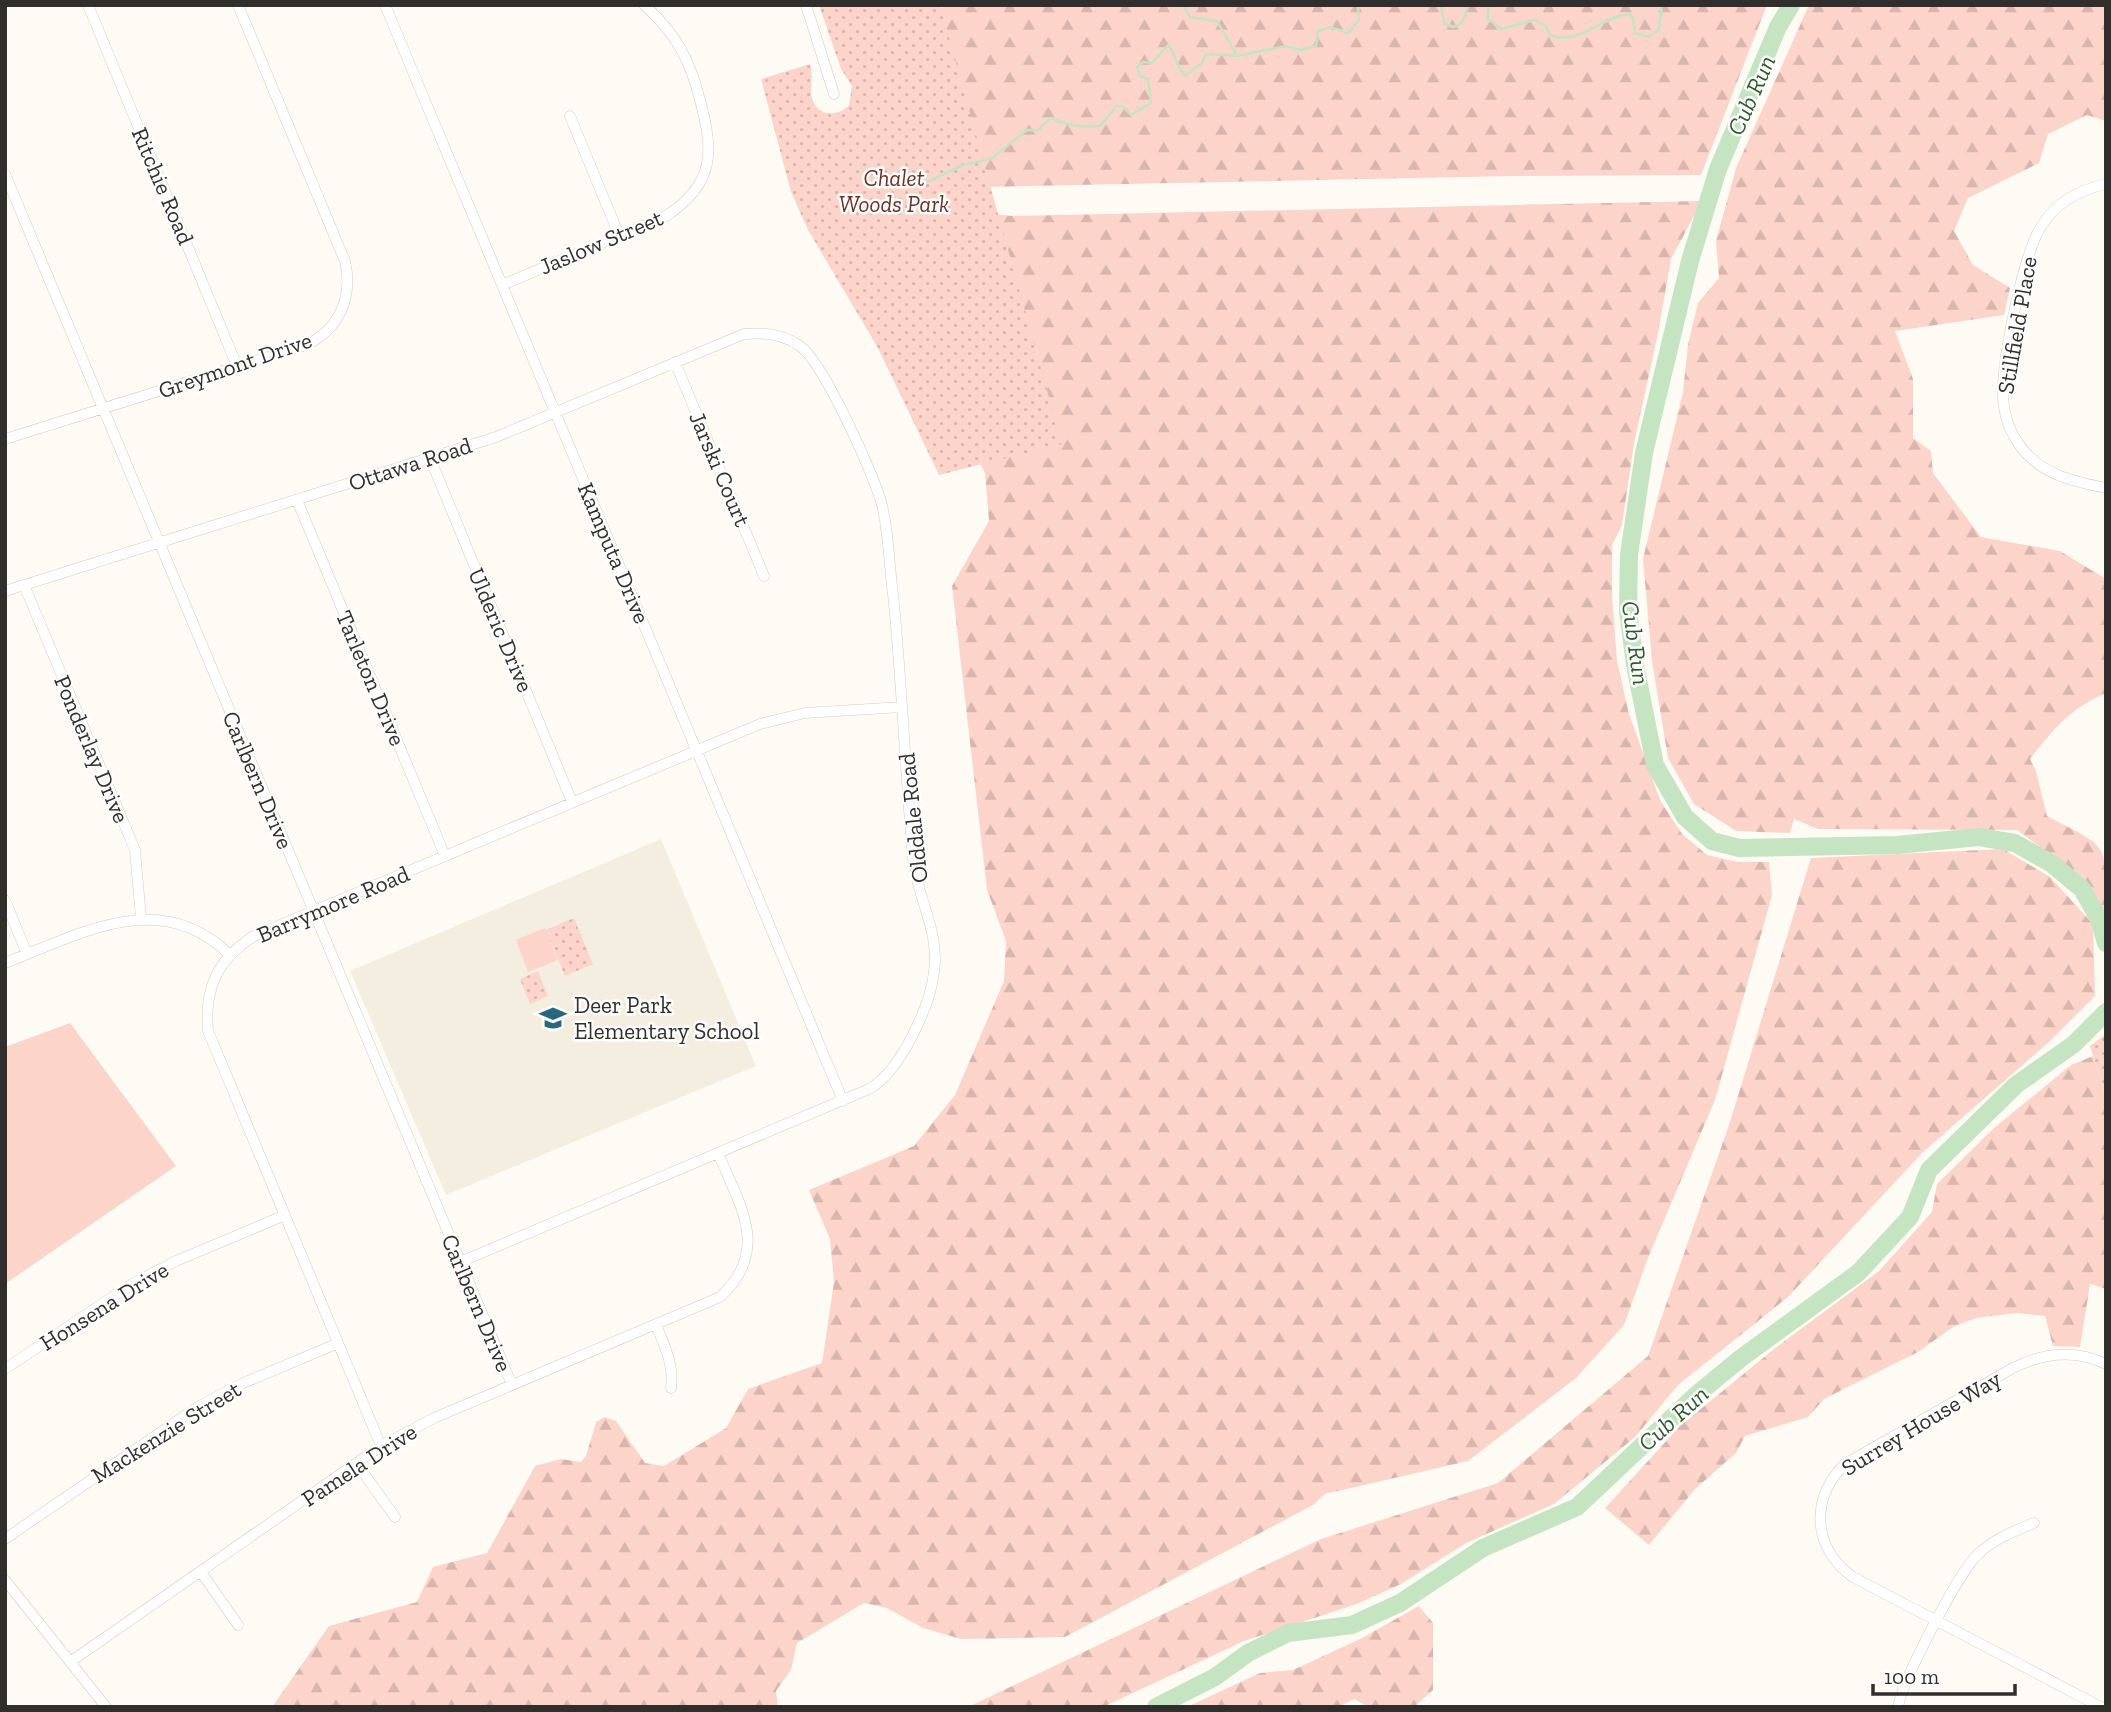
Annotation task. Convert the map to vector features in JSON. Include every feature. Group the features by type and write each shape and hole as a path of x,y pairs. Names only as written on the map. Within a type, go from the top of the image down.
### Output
{"street":[{"name":"Ritchie Road","path":"88,5 237,366"},
{"name":"Greymont Drive","path":"5,439 306,345 325,333 344,307 348,276 337,241 238,5"},
{"name":"Kamputa Drive","path":"385,5 842,1101"},
{"name":"Jaslow Street","path":"502,285 666,216 684,204 701,183 710,154 709,130 688,59 672,32 644,5"},
{"path":"806,5 834,94"},
{"path":"570,116 620,235"},
{"name":"Carlbern Drive","path":"5,174 512,1385"},
{"name":"Stillfield Place","path":"2106,184 2086,189 2065,200 2048,217 2035,237 2015,313 2002,386 2004,412 2012,432 2034,461 2066,479 2106,488"},
{"name":"Ottawa Road","path":"5,591 430,458 555,412 738,336 759,333 784,337 805,351"},
{"name":"Olddale Road","path":"460,1262 876,1085 896,1066 927,997 934,972 933,931 913,862 902,707 881,504 820,370 805,351"},
{"name":"Jarski Court","path":"675,362 764,576"},
{"name":"Ulderic Drive","path":"430,458 572,802"},
{"name":"Tarleton Drive","path":"297,499 445,856"},
{"name":"Ponderlay Drive","path":"24,585 135,850 141,918"},
{"name":"Barrymore Road","path":"381,1446 336,1344 208,1031 209,990 229,954 254,936 696,750 786,716 902,707"},
{"path":"5,900 27,954"},
{"path":"5,963 113,923 141,918 172,921 198,930 229,954"},
{"name":"Pamela Drive","path":"70,1661 381,1446 434,1418 720,1297 732,1286 746,1262 748,1227 718,1153"},
{"name":"Honsena Drive","path":"5,1369 132,1284 176,1261 283,1216"},
{"path":"656,1325 670,1358 673,1371 671,1388"},
{"name":"Mackenzie Street","path":"5,1539 196,1408 241,1384 336,1344"},
{"name":"Surrey House Way","path":"2101,1707 1853,1577 1834,1560 1823,1539 1819,1518 1824,1494 1832,1477 1850,1460 2025,1362 2063,1354 2089,1357 2106,1364"},
{"path":"358,1464 396,1517"},
{"path":"1898,1707 1906,1681 1964,1572 1977,1555 2004,1535 2034,1523"},
{"path":"201,1572 238,1625"},
{"path":"5,1580 106,1707"}],"shaded area":[{"name":"Deer Park Elementary School","path":"661,839 756,1066 446,1195 350,971"}],"green space":[{"name":"Chalet Woods Park","path":"819,5 940,5 1062,444 939,475 878,348 808,230 791,192 761,79 810,64 811,94 818,109 834,113 849,105 852,86 841,69"},
{"path":"949,5 1767,5 1701,175 1512,176 986,187 925,13"},
{"path":"1809,5 2106,5 2106,121 2087,115 2048,134 2039,163 1968,198 1954,231 1973,265 2010,288 2004,315 1895,331 1913,379 1913,438 1931,451 1933,473 1981,537 2060,551 2106,579 2106,693 2072,713 2030,759 2036,771 2047,816 2082,835 2100,849 2106,870 2106,911 2074,872 2017,830 1818,829 1794,819 1790,833 1736,831 1694,804 1668,758 1652,661 1643,559 1683,392 1688,344 1698,303 1719,278 1716,241 1736,168"},
{"path":"1702,201 1671,259 1634,443 1622,525 1612,545 1612,596 1617,661 1629,714 1660,800 1682,834 1707,855 1737,862 1769,862 1772,895 1715,1100 1648,1258 1624,1325 1576,1378 1468,1461 1325,1494 1313,1505 1065,1637 961,1639 923,1628 887,1608 864,1603 797,1643 791,1670 776,1691 778,1707 272,1707 329,1626 417,1602 433,1567 487,1553 535,1466 561,1459 581,1462 586,1456 596,1422 605,1417 616,1421 645,1463 664,1466 726,1428 748,1389 822,1363 834,1282 830,1239 809,1190 914,1146 955,1095 1004,981 1006,941 987,890 952,586 989,521 985,473 966,438 982,213 1012,216"},
{"path":"2003,849 2050,877 2093,924 2095,996 2050,1041 1923,1152 1788,1297 1678,1385 1635,1437 1554,1504 1466,1543 1401,1584 1357,1604 1244,1641 1103,1707 968,1707 1321,1539 1498,1483 1648,1356 1729,1125 1811,858"},
{"path":"574,918 593,964 565,976 546,930"},
{"path":"545,928 558,960 528,972 516,940"},
{"path":"538,971 548,996 530,1004 520,979"},
{"path":"70,1023 176,1166 5,1284 5,1047"},
{"path":"2106,1034 2106,1097 2090,1046"},
{"path":"2093,1056 2106,1097 2106,1289 2090,1284 2080,1347 2053,1346 2045,1316 2016,1313 1976,1318 1953,1327 1918,1352 1824,1399 1808,1417 1745,1436 1736,1453 1695,1489 1649,1545 1605,1508 1680,1426 1774,1349 1879,1271 1932,1212 1937,1184 1994,1128 2071,1065"},
{"path":"1419,1606 1433,1623 1433,1690 1414,1707 1369,1707 1354,1699 1339,1707 1187,1707 1260,1673 1293,1670 1360,1639"}],"waterway":[{"path":"1183,5 1190,17 1217,21 1237,56 1286,46 1301,50 1316,46 1318,31 1330,27 1348,33 1359,20 1358,5"},
{"path":"1441,5 1444,23 1453,27 1461,24 1469,5"},
{"path":"1488,5 1488,19 1501,29 1535,20 1545,25 1551,36 1562,38 1581,34 1618,16 1629,14 1633,18 1635,33 1649,37 1659,29 1662,5"},
{"name":"Cub Run","path":"1791,5 1778,27 1718,169 1690,261 1644,453 1629,555 1628,611 1635,665 1655,765 1685,817 1712,841 1739,848 1897,845 1979,837 2015,843 2052,864 2082,889 2099,919 2106,943"},
{"path":"927,182 963,165 991,159 1027,130 1038,130 1051,118 1094,127 1100,126 1117,106 1122,106 1131,115 1151,103 1148,79 1140,76 1137,67 1143,62 1152,63 1168,45 1185,76 1202,63 1206,54 1237,56"},
{"name":"Cub Run","path":"1156,1707 1215,1677 1248,1653 1288,1633 1352,1625 1400,1603 1483,1548 1577,1507 1695,1396 1741,1358 1858,1273 1910,1217 1929,1170 2016,1085 2074,1044 2106,1012"}],"place":[{"name":"Deer Park Elementary School","path":"553,1018"}]}
